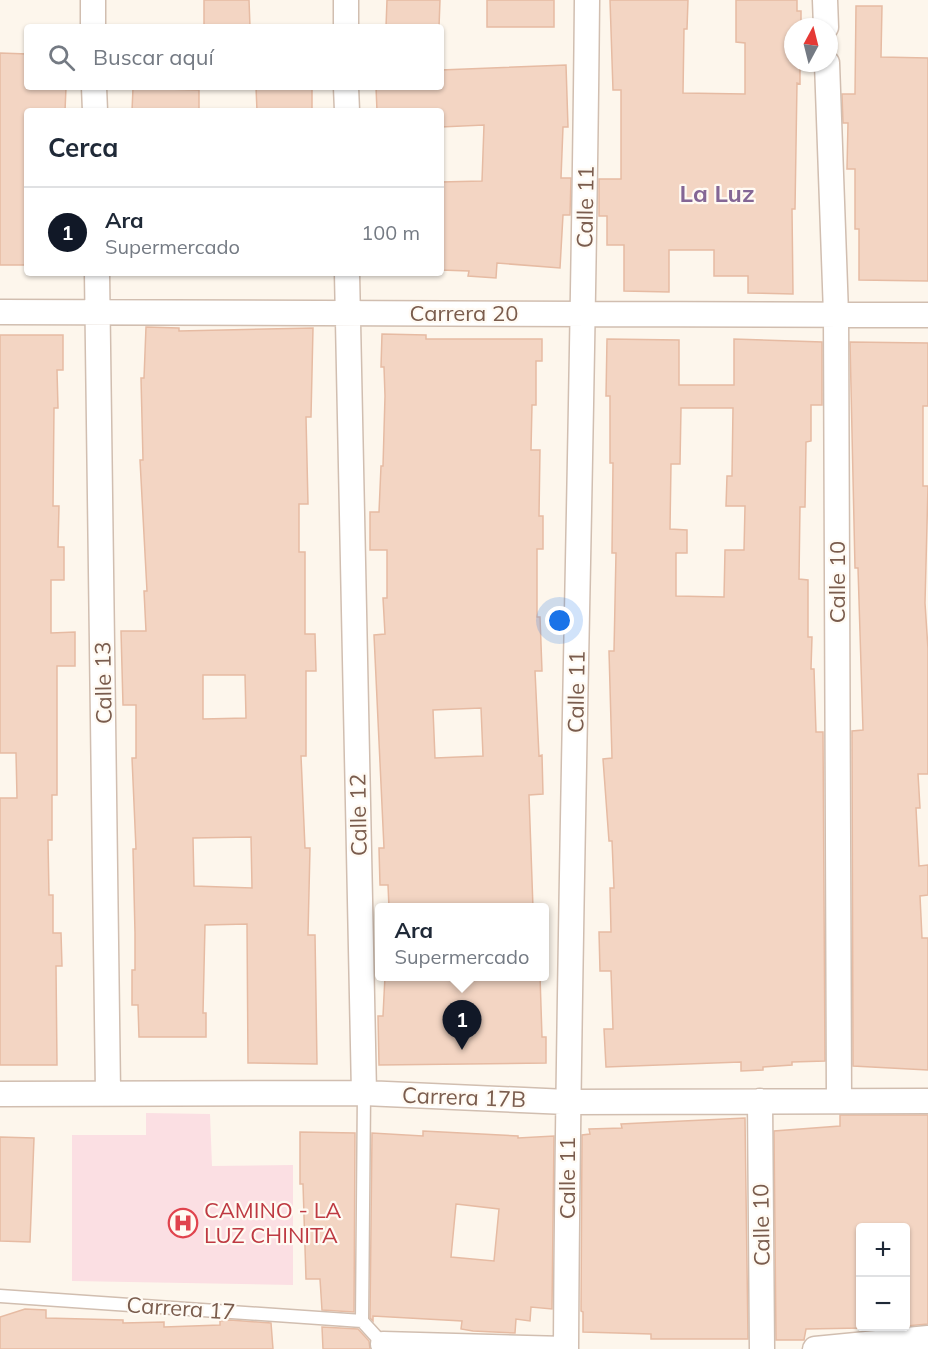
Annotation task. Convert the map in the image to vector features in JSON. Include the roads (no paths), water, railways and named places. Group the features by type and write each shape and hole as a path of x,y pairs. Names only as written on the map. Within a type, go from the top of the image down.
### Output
{"street":[{"path":"93,0 93,24"},
{"path":"346,0 346,24"},
{"name":"Calle 11","path":"566,1349 567,1102 584,314 587,0"},
{"path":"825,0 826,18"},
{"name":"Calle 10","path":"827,72 836,314 839,1101"},
{"path":"94,90 95,108"},
{"path":"346,90 346,108"},
{"name":"Calle 13","path":"97,276 108,1092"},
{"name":"Calle 12","path":"347,276 364,1093"},
{"name":"Carrera 20","path":"0,312 928,315"},
{"name":"Carrera 17B","path":"0,1094 364,1093 567,1102 928,1101"},
{"name":"Calle 10","path":"760,1101 762,1349"},
{"path":"815,1349 928,1338"},
{"path":"383,1346 566,1349"}],"lane":[{"name":"Calle 12","path":"362,1321 364,1093"},
{"name":"Carrera 17","path":"0,1296 362,1321"},
{"path":"362,1321 383,1346"}],"place":[{"name":"Ara","path":"462,1050"},
{"name":"CAMINO - LA LUZ CHINITA","path":"183,1223"}],"district":[{"name":"La Luz","path":"717,194"}]}
